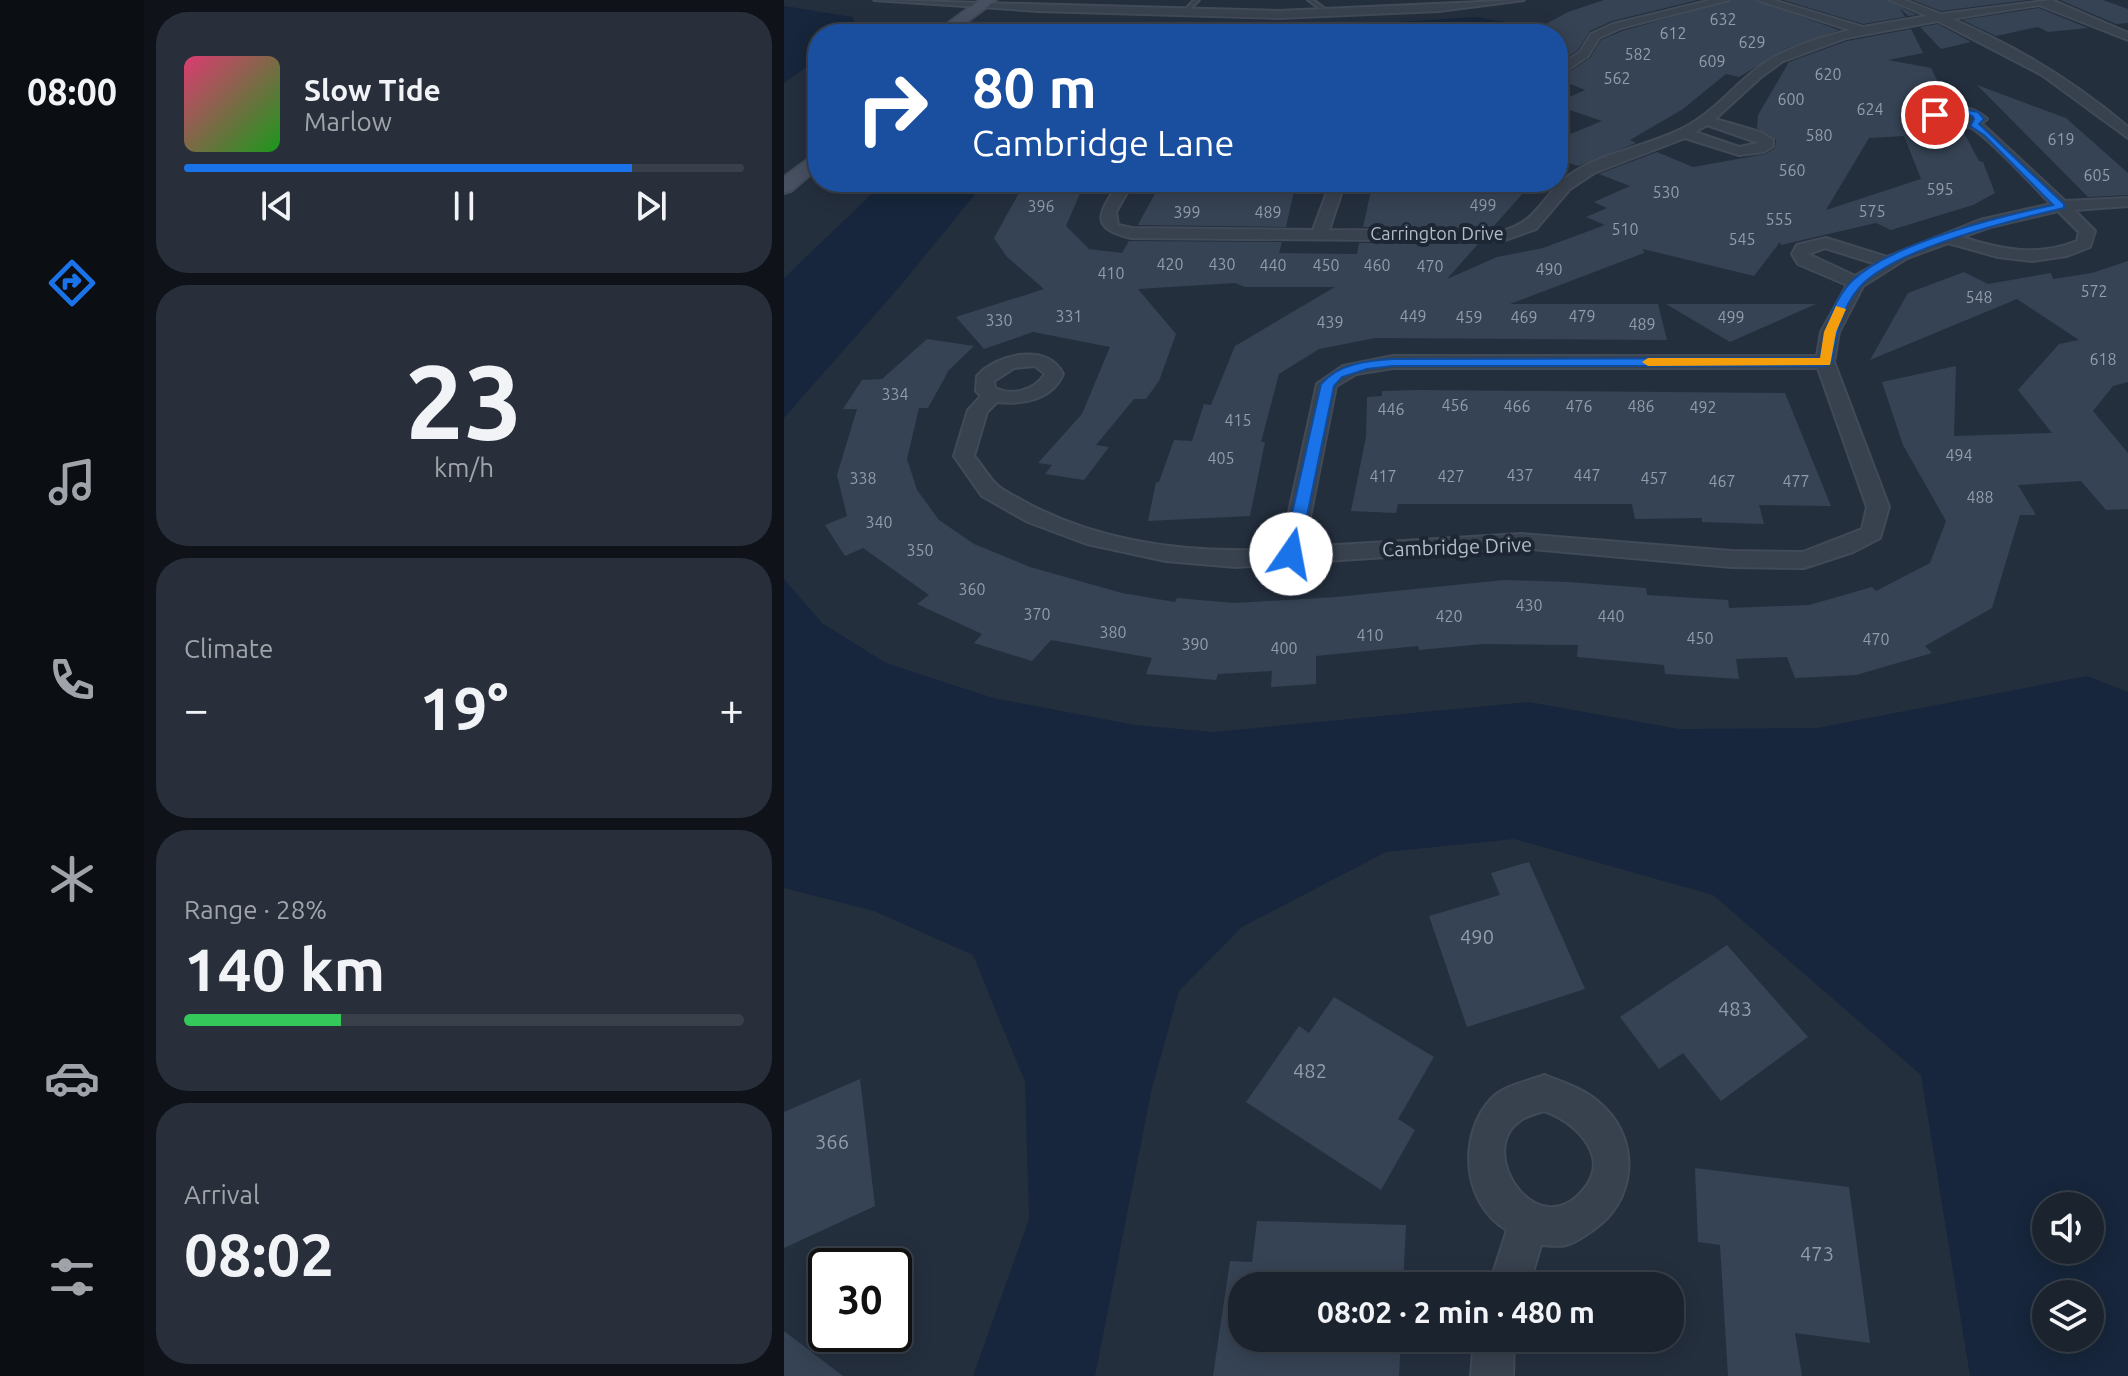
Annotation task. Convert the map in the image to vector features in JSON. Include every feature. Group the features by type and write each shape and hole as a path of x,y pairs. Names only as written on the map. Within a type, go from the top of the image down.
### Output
{"main road":[{"path":"984,24 1012,2"},
{"path":"955,24 985,3"},
{"path":"784,187 808,167"}],"street":[{"path":"879,0 1187,9 1322,8 1441,0"},
{"path":"1012,2 1120,14 1298,16 1377,13 1519,0"},
{"path":"1568,65 1584,54 1595,36 1617,26 1724,0"},
{"path":"1762,0 1864,31"},
{"path":"1895,0 1980,32 2043,67 2128,134"},
{"path":"1921,0 1989,25"},
{"path":"2041,0 2128,37"},
{"name":"Carrington Drive","path":"1568,184 1579,175 1685,133 1706,121 1774,61 1818,43 1864,31 2041,0"},
{"path":"1685,133 1735,150 1759,150 1768,143 1755,135 1706,121"},
{"path":"1946,237 2000,254 2065,254 2084,244 2087,231 1987,133 1973,124"},
{"name":"Carrington Drive","path":"1120,192 1108,212 1108,221 1113,228 1131,233 1502,236 1522,232 1544,217 1562,192"},
{"path":"1320,233 1334,192"},
{"path":"1291,554 1327,384 1338,374 1365,365 1393,362 1825,362 1830,332 1856,283 1887,262 1985,223 2060,206 2128,202"},
{"path":"1856,283 1804,261 1800,254 1803,248 1826,243 1887,262"},
{"name":"Cambridge Drive","path":"992,396 978,410 964,456 990,491 1036,517 1095,539 1166,553 1236,559 1521,541 1731,559 1804,560 1845,547 1872,533 1878,507 1825,362"},
{"path":"1513,1272 1528,1223"},
{"path":"1490,1352 1492,1376"}],"lane":[{"path":"1187,9 1197,0"},
{"path":"1310,0 1322,8"},
{"path":"1298,16 1322,8"}],"water":[{"path":"784,6 853,17 855,24 808,24 808,66 784,83"},
{"path":"1476,17 1505,22 1502,24 1368,24"},
{"path":"874,192 977,192 902,284 784,418 784,278"},
{"path":"784,579 822,623 886,663 993,698 1135,725 1213,732 1529,702 1679,729 1817,728 2087,676 2128,692 2128,1376 1970,1376 1921,1075 1713,895 1514,839 1386,852 1242,927 1179,991 1152,1088 1095,1376 973,1376 1029,1219 1025,1082 973,955 874,911 784,888"}],"building":[{"path":"1604,0 1698,0 1612,21 1590,31 1578,50 1568,56 1568,24 1546,24 1568,12"},
{"path":"1732,0 1754,0 1839,30 1787,48 1739,77 1726,74 1683,109 1630,140 1636,143 1578,166 1568,162 1568,135 1602,121 1568,109 1568,98 1585,90 1568,83 1568,72 1590,58 1601,40 1622,31"},
{"path":"1783,0 1887,0 1917,15 1908,16 1900,8 1905,17 1863,24"},
{"path":"1912,0 2028,0 1941,11"},
{"path":"2060,0 2103,0 2128,9 2128,23 2116,24"},
{"path":"2039,8 2088,28 2048,32 2038,27 1996,36 1962,20"},
{"path":"1938,24 1971,42 1941,49 1920,27"},
{"path":"1911,29 1923,53 1888,60 1931,68 1948,102 1931,105 1926,116 1942,125 1962,129 1979,161 1983,162 1995,193 1973,205 1891,230 1876,223 1781,245 1780,242 1754,276 1643,249 1644,253 1510,304 1658,304 1667,340 1375,338 1319,349 1279,374 1261,442 1265,442 1250,516 1148,521 1156,482 1159,482 1174,440 1192,441 1204,404 1211,405 1235,346 1335,287 1245,287 1235,283 1138,289 1176,334 1159,381 1146,399 1134,399 1096,445 1109,447 1084,480 1045,474 1052,465 1038,463 1082,414 1110,347 1033,332 984,349 956,317 1044,289 1007,257 994,238 1019,192 1081,192 1066,226 1089,249 1122,253 1129,241 1282,242 1279,253 1357,254 1359,243 1478,244 1447,279 1497,257 1543,248 1605,225 1586,217 1607,208 1594,202 1630,186 1599,174 1657,152 1693,167 1766,154 1775,148 1776,140 1757,128 1758,115 1789,62 1847,41","holes":["1904,136 1921,179 1826,210 1869,138"]},
{"path":"1977,85 2066,118 2128,173 2128,195 2088,197"},
{"path":"1156,192 1294,192 1286,227 1138,225"},
{"path":"1371,192 1524,192 1492,228 1363,227"},
{"path":"2128,261 2128,382 2113,386 2093,411 2128,453 2128,509 2106,510 2081,481 2018,485 2036,515 2020,515 1992,608 1925,646 1932,653 1856,675 1795,678 1787,657 1736,659 1739,679 1665,674 1664,665 1577,657 1578,645 1483,644 1419,650 1418,646 1316,656 1316,684 1271,687 1272,671 1218,674 1216,680 1146,674 1152,658 1051,640 1032,661 974,643 982,634 917,604 929,595 863,548 845,556 825,525 847,516 837,475 857,409 843,409 862,380 882,379 927,339 974,346 949,370 928,408 919,408 907,459 917,490 939,520 974,544 1030,567 1122,593 1175,602 1177,598 1234,603 1336,597 1504,580 1646,588 1647,595 1728,600 1729,608 1809,605 1872,587 1876,591 1930,563 1946,521 1903,445 1882,382 1956,366 1954,436 2052,433 2018,390 2059,344 2079,340 2017,299 1870,360 1908,293 1964,272 1988,284 2051,273 2053,279 2092,273"},
{"path":"1666,304 1816,304 1730,342"},
{"path":"1382,391 1785,393 1831,506 1759,505 1764,524 1702,522 1702,518 1635,519 1632,504 1398,504 1396,513 1351,511 1366,437 1367,397 1382,396"},
{"path":"1529,862 1585,989 1467,1027 1429,916 1500,895 1491,873"},
{"path":"1727,945 1808,1037 1721,1101 1683,1053 1659,1069 1620,1017"},
{"path":"1334,997 1434,1057 1398,1119 1415,1130 1381,1190 1246,1102 1299,1026 1309,1033"},
{"path":"860,1079 875,1206 784,1248 784,1112"},
{"path":"1695,1168 1849,1187 1870,1343 1795,1333 1802,1376 1728,1376 1720,1245 1698,1242"},
{"path":"1257,1221 1406,1225 1404,1272 1228,1272 1230,1261 1252,1262"},
{"path":"1228,1275 1228,1352 1400,1352 1399,1376 1213,1376"},
{"path":"784,1331 843,1376 784,1376"}],"slow traffic":[{"path":"1648,362 1825,362 1830,332 1840,309"}],"route":[{"path":"1291,554 1327,384 1338,374 1365,365 1393,362 1825,362 1830,332 1843,303 1856,283 1887,262 1985,223 2060,206 1987,133 1973,124 1980,119 1975,114 1941,109 1935,115"}]}
